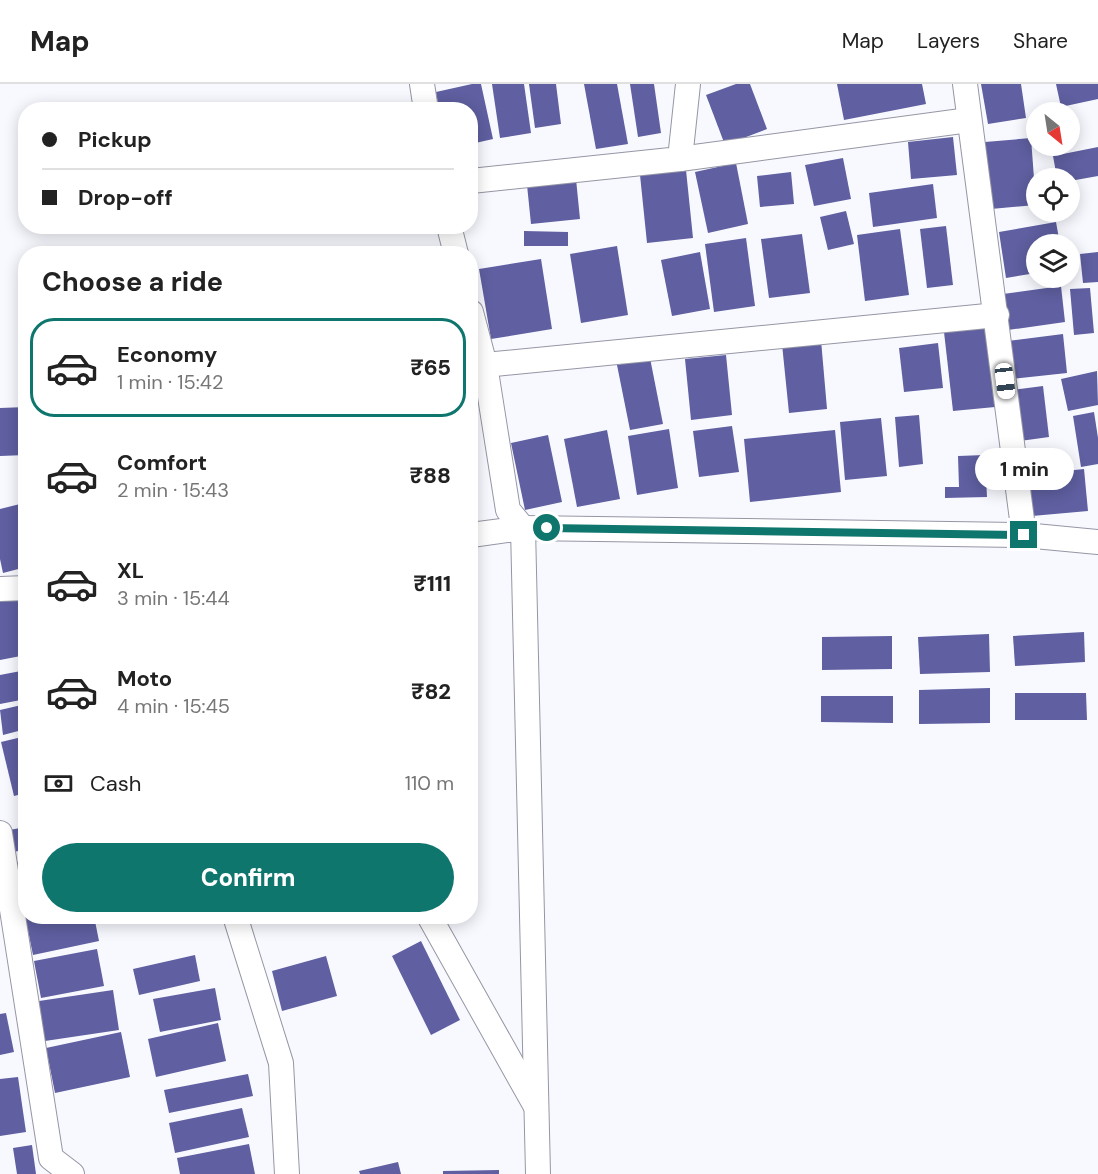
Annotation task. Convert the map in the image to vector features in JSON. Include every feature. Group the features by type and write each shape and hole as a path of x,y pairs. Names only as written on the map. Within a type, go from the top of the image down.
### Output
{"street":[{"path":"422,84 425,102"},
{"path":"680,159 688,84"},
{"path":"965,84 1024,535"},
{"path":"478,180 680,159 969,120"},
{"path":"485,365 997,315"},
{"path":"478,338 485,365 508,510 523,528 538,1174"},
{"path":"478,534 523,528 1024,535 1098,542"},
{"path":"0,589 18,588"},
{"path":"0,833 51,1158 72,1174"},
{"path":"238,924 281,1063 287,1174"},
{"path":"433,924 537,1109"}],"building":[{"path":"481,84 493,139 478,142 478,102 438,102 436,92"},
{"path":"492,84 524,84 531,133 500,138"},
{"path":"529,84 556,84 561,124 535,128"},
{"path":"584,84 617,84 628,144 596,149"},
{"path":"630,84 654,84 661,133 638,137"},
{"path":"736,84 750,84 767,129 725,145 706,95"},
{"path":"837,84 922,84 926,104 844,120"},
{"path":"981,84 1021,84 1026,118 988,124"},
{"path":"1056,84 1098,84 1098,99 1080,103 1060,102"},
{"path":"953,137 957,175 911,179 908,142"},
{"path":"1026,138 1026,156 1032,156 1033,168 1026,168 1026,206 991,209 985,142"},
{"path":"1098,147 1098,176 1080,179 1080,168 1055,168 1053,156 1080,156 1080,151"},
{"path":"843,158 851,199 814,206 805,165"},
{"path":"736,163 748,224 708,233 695,172"},
{"path":"686,170 693,238 647,243 640,175"},
{"path":"791,172 794,204 760,207 757,176"},
{"path":"576,179 580,219 531,224 527,185"},
{"path":"933,184 937,218 873,227 869,193"},
{"path":"846,211 854,244 828,250 820,217"},
{"path":"1056,222 1058,234 1026,234 1026,275 1006,278 999,232"},
{"path":"946,226 953,285 927,288 920,229"},
{"path":"900,229 909,295 865,301 857,235"},
{"path":"524,231 568,232 568,246 524,246"},
{"path":"802,234 810,293 769,298 761,239"},
{"path":"746,238 755,306 714,312 705,244"},
{"path":"617,246 628,315 581,323 570,254"},
{"path":"700,252 710,309 672,316 661,260"},
{"path":"1098,252 1098,282 1083,283 1080,254"},
{"path":"541,259 552,329 491,339 479,269"},
{"path":"1061,288 1065,322 1008,330 1003,294"},
{"path":"1090,288 1094,333 1074,335 1070,289"},
{"path":"987,327 995,407 953,411 944,332"},
{"path":"1063,334 1067,373 1012,379 1007,341"},
{"path":"821,340 827,409 789,413 782,344"},
{"path":"938,343 943,388 904,392 899,348"},
{"path":"726,355 732,415 691,420 685,359"},
{"path":"650,358 663,424 630,430 617,365"},
{"path":"1097,371 1098,405 1068,411 1061,379"},
{"path":"1043,386 1049,437 1020,441 1013,390"},
{"path":"18,407 18,455 0,456 0,408"},
{"path":"1094,412 1098,438 1098,464 1081,467 1073,416"},
{"path":"919,415 923,464 899,467 895,417"},
{"path":"881,418 887,476 845,480 840,422"},
{"path":"732,426 739,472 699,477 693,431"},
{"path":"669,429 678,488 637,495 628,436"},
{"path":"607,430 620,499 577,507 564,439"},
{"path":"835,430 841,492 750,502 744,439"},
{"path":"548,435 562,502 525,510 511,443"},
{"path":"985,455 987,497 945,498 945,487 959,487 958,456"},
{"path":"1084,469 1088,511 1032,516 1027,475"},
{"path":"18,504 18,569 3,573 0,559 0,509"},
{"path":"18,597 18,657 0,660 0,600"},
{"path":"1084,632 1085,662 1015,666 1013,636"},
{"path":"989,634 990,672 920,674 918,637"},
{"path":"892,636 892,669 822,670 822,637"},
{"path":"18,672 18,701 0,704 0,675"},
{"path":"990,688 990,723 919,724 919,690"},
{"path":"1015,693 1086,693 1087,720 1015,720"},
{"path":"821,696 893,696 893,723 821,722"},
{"path":"18,706 18,731 3,735 0,710"},
{"path":"18,738 18,795 14,796 1,742"},
{"path":"18,828 18,851 12,852 9,830"},
{"path":"18,862 18,892 13,863"},
{"path":"27,924 96,924 99,941 33,955"},
{"path":"421,941 460,1020 431,1035 392,956"},
{"path":"97,949 104,986 41,998 34,961"},
{"path":"195,955 200,981 139,995 133,969"},
{"path":"326,956 337,996 282,1011 272,971"},
{"path":"215,988 221,1020 160,1032 153,999"},
{"path":"113,990 119,1030 45,1041 39,1001"},
{"path":"6,1013 14,1052 0,1055 0,1014"},
{"path":"218,1023 226,1061 156,1077 148,1039"},
{"path":"121,1032 130,1077 55,1093 46,1048"},
{"path":"248,1074 253,1096 169,1113 164,1090"},
{"path":"18,1077 26,1132 0,1136 0,1079"},
{"path":"242,1108 249,1137 175,1153 169,1123"},
{"path":"249,1144 255,1174 180,1174 177,1158"},
{"path":"32,1145 36,1174 17,1174 13,1148"},
{"path":"398,1162 401,1174 360,1174 359,1171"},
{"path":"499,1170 499,1174 443,1174 443,1171"}],"route":[{"path":"547,528 1024,535"}]}
